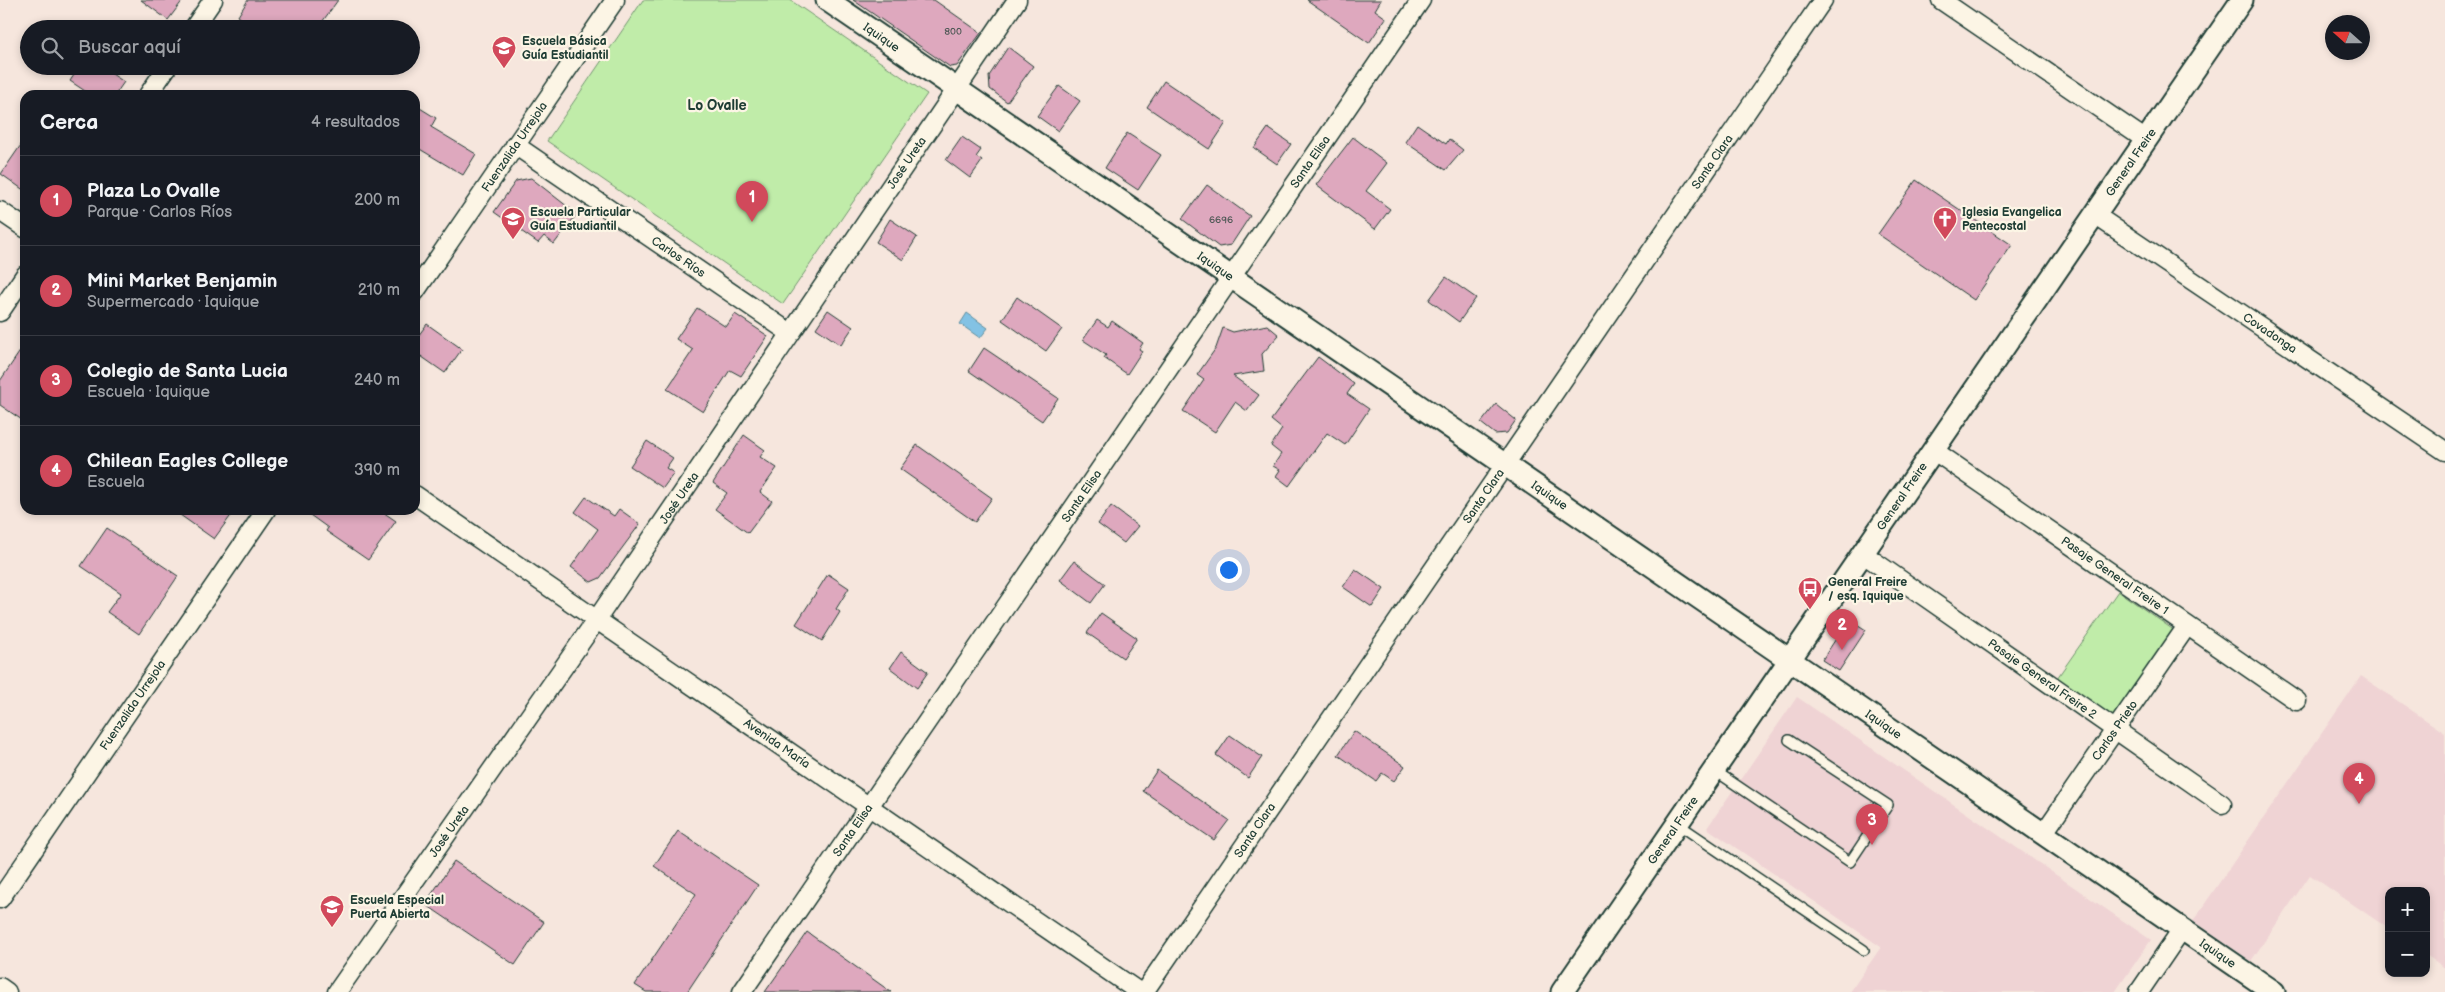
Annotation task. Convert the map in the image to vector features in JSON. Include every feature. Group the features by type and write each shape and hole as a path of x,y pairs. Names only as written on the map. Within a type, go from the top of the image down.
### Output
{"street":[{"path":"199,20 213,0"},
{"name":"Fuenzalida Urrejola","path":"420,285 615,0"},
{"name":"Iquique","path":"826,0 2274,992"},
{"name":"José Ureta","path":"337,992 597,619 1017,0"},
{"name":"Santa Elisa","path":"742,992 1421,0"},
{"name":"Santa Clara","path":"1144,992 1823,0"},
{"path":"1941,0 2146,140"},
{"name":"General Freire","path":"1562,992 2242,0"},
{"path":"151,90 162,75"},
{"name":"Carlos Ríos","path":"515,145 790,333"},
{"path":"0,211 20,225"},
{"name":"Covadonga","path":"2095,215 2445,452"},
{"path":"0,312 20,282"},
{"name":"Pasaje General Freire 1","path":"1933,450 2297,702"},
{"name":"Avenida María","path":"420,498 1139,992"},
{"name":"Fuenzalida Urrejola","path":"0,899 263,515"},
{"name":"Pasaje General Freire 2","path":"1862,553 2222,804"},
{"name":"Carlos Prieto","path":"2043,834 2187,626"},
{"path":"2139,992 2182,929"},
{"path":"0,988 7,992"}],"lane":[{"path":"1714,770 1850,862 1888,805 1790,740"},
{"path":"1677,824 1864,950"}],"shaded area":[{"path":"2361,676 2445,733 2445,968 2430,958 2430,887 2385,887 2385,926 2310,875 2251,961 2193,921"},
{"path":"1797,697 2151,940 2115,992 1850,992 1881,947 1707,828"}],"green space":[{"path":"643,0 790,0 927,94 783,304 547,141"},
{"path":"2118,591 2175,631 2114,721 2055,681"}],"water":[{"path":"967,313 988,328 980,338 960,324"}],"building":[{"path":"141,0 183,0 168,20"},
{"path":"248,0 338,0 324,20 244,20 238,16"},
{"path":"853,0 934,0 981,33 957,66 950,67"},
{"path":"1307,0 1381,0 1375,10 1386,18 1369,43"},
{"path":"1008,47 1033,66 1007,102 990,89 989,76"},
{"path":"74,75 114,75 124,82 118,90 84,90 70,81"},
{"path":"1164,81 1226,123 1209,149 1147,107"},
{"path":"1059,86 1080,101 1058,131 1037,116"},
{"path":"420,108 436,118 431,127 476,154 463,175 420,149"},
{"path":"1417,124 1446,144 1449,139 1463,150 1446,170 1405,142"},
{"path":"1268,128 1291,144 1277,164 1254,148"},
{"path":"1127,133 1161,155 1138,190 1105,168"},
{"path":"962,137 981,150 976,157 982,161 970,178 946,160"},
{"path":"1353,137 1387,163 1366,191 1390,209 1375,229 1316,185"},
{"path":"20,146 20,187 1,174"},
{"path":"531,178 577,214 554,244 544,236 538,243 494,212 516,181"},
{"name":"Iglesia Evangelica Pentecostal","path":"1916,180 2012,245 1974,300 1878,234"},
{"path":"1207,185 1250,216 1231,245 1219,247 1182,219"},
{"path":"890,219 917,237 903,260 876,242"},
{"path":"1446,277 1476,298 1459,322 1429,300"},
{"path":"1017,297 1062,329 1046,351 1002,320"},
{"path":"697,308 726,327 735,314 768,336 741,376 730,370 703,412 667,389 693,350 676,339"},
{"path":"828,310 853,327 841,345 816,328"},
{"path":"1097,320 1108,327 1112,321 1143,343 1139,349 1142,351 1127,374 1104,358 1106,355 1083,340"},
{"path":"427,324 462,349 445,373 420,356 420,333"},
{"path":"1267,325 1279,335 1262,354 1264,371 1233,376 1259,395 1247,411 1235,402 1215,432 1183,411 1204,380 1197,375 1216,348 1223,328 1233,332"},
{"path":"984,348 1058,398 1042,421 969,371"},
{"path":"20,351 20,419 0,405 0,381"},
{"path":"1318,357 1354,384 1347,394 1369,409 1345,445 1327,433 1289,486 1276,476 1280,470 1273,466 1281,454 1271,446 1282,429 1271,420"},
{"path":"1496,404 1516,420 1507,433 1495,434 1481,423"},
{"path":"744,435 765,450 760,457 777,468 760,492 772,501 748,533 715,509 727,493 713,483"},
{"path":"647,441 673,458 666,468 674,473 663,488 630,466"},
{"path":"917,445 992,498 975,522 900,469"},
{"path":"586,497 614,516 619,509 640,524 600,578 591,582 571,567 598,529 575,512"},
{"path":"1111,506 1138,526 1124,543 1098,524"},
{"path":"180,515 231,515 214,539"},
{"path":"310,515 387,515 396,521 368,560 326,531 328,528"},
{"path":"107,528 178,576 139,634 107,612 121,593 81,566"},
{"path":"1074,561 1105,584 1091,603 1060,580"},
{"path":"1355,569 1384,589 1372,607 1343,587"},
{"path":"828,574 849,588 836,609 840,612 822,641 796,624"},
{"path":"1101,613 1137,638 1123,658 1087,633"},
{"path":"1849,619 1866,630 1839,671 1822,660"},
{"path":"901,652 928,672 917,688 890,668"},
{"path":"1354,731 1405,766 1394,781 1382,773 1376,781 1338,755"},
{"path":"1230,735 1262,757 1248,778 1216,755"},
{"path":"1157,770 1229,820 1214,840 1143,791"},
{"path":"678,831 758,885 687,992 646,992 635,985 696,894 654,866"},
{"path":"454,861 544,922 515,965 425,904"},
{"path":"807,932 891,992 765,992"}],"place":[{"name":"Escuela Básica Guía Estudiantil","path":"504,69"},
{"name":"Plaza Lo Ovalle","path":"752,222"},
{"name":"Escuela Particular Guía Estudiantil","path":"513,240"},
{"name":"Iglesia Evangelica Pentecostal","path":"1945,240"},
{"name":"General Freire / esq. Iquique","path":"1810,610"},
{"name":"Mini Market Benjamin","path":"1842,650"},
{"name":"Chilean Eagles College","path":"2359,804"},
{"name":"Colegio de Santa Lucia","path":"1872,845"},
{"name":"Escuela Especial Puerta Abierta","path":"332,928"}],"district":[{"name":"Lo Ovalle","path":"717,105"}]}
